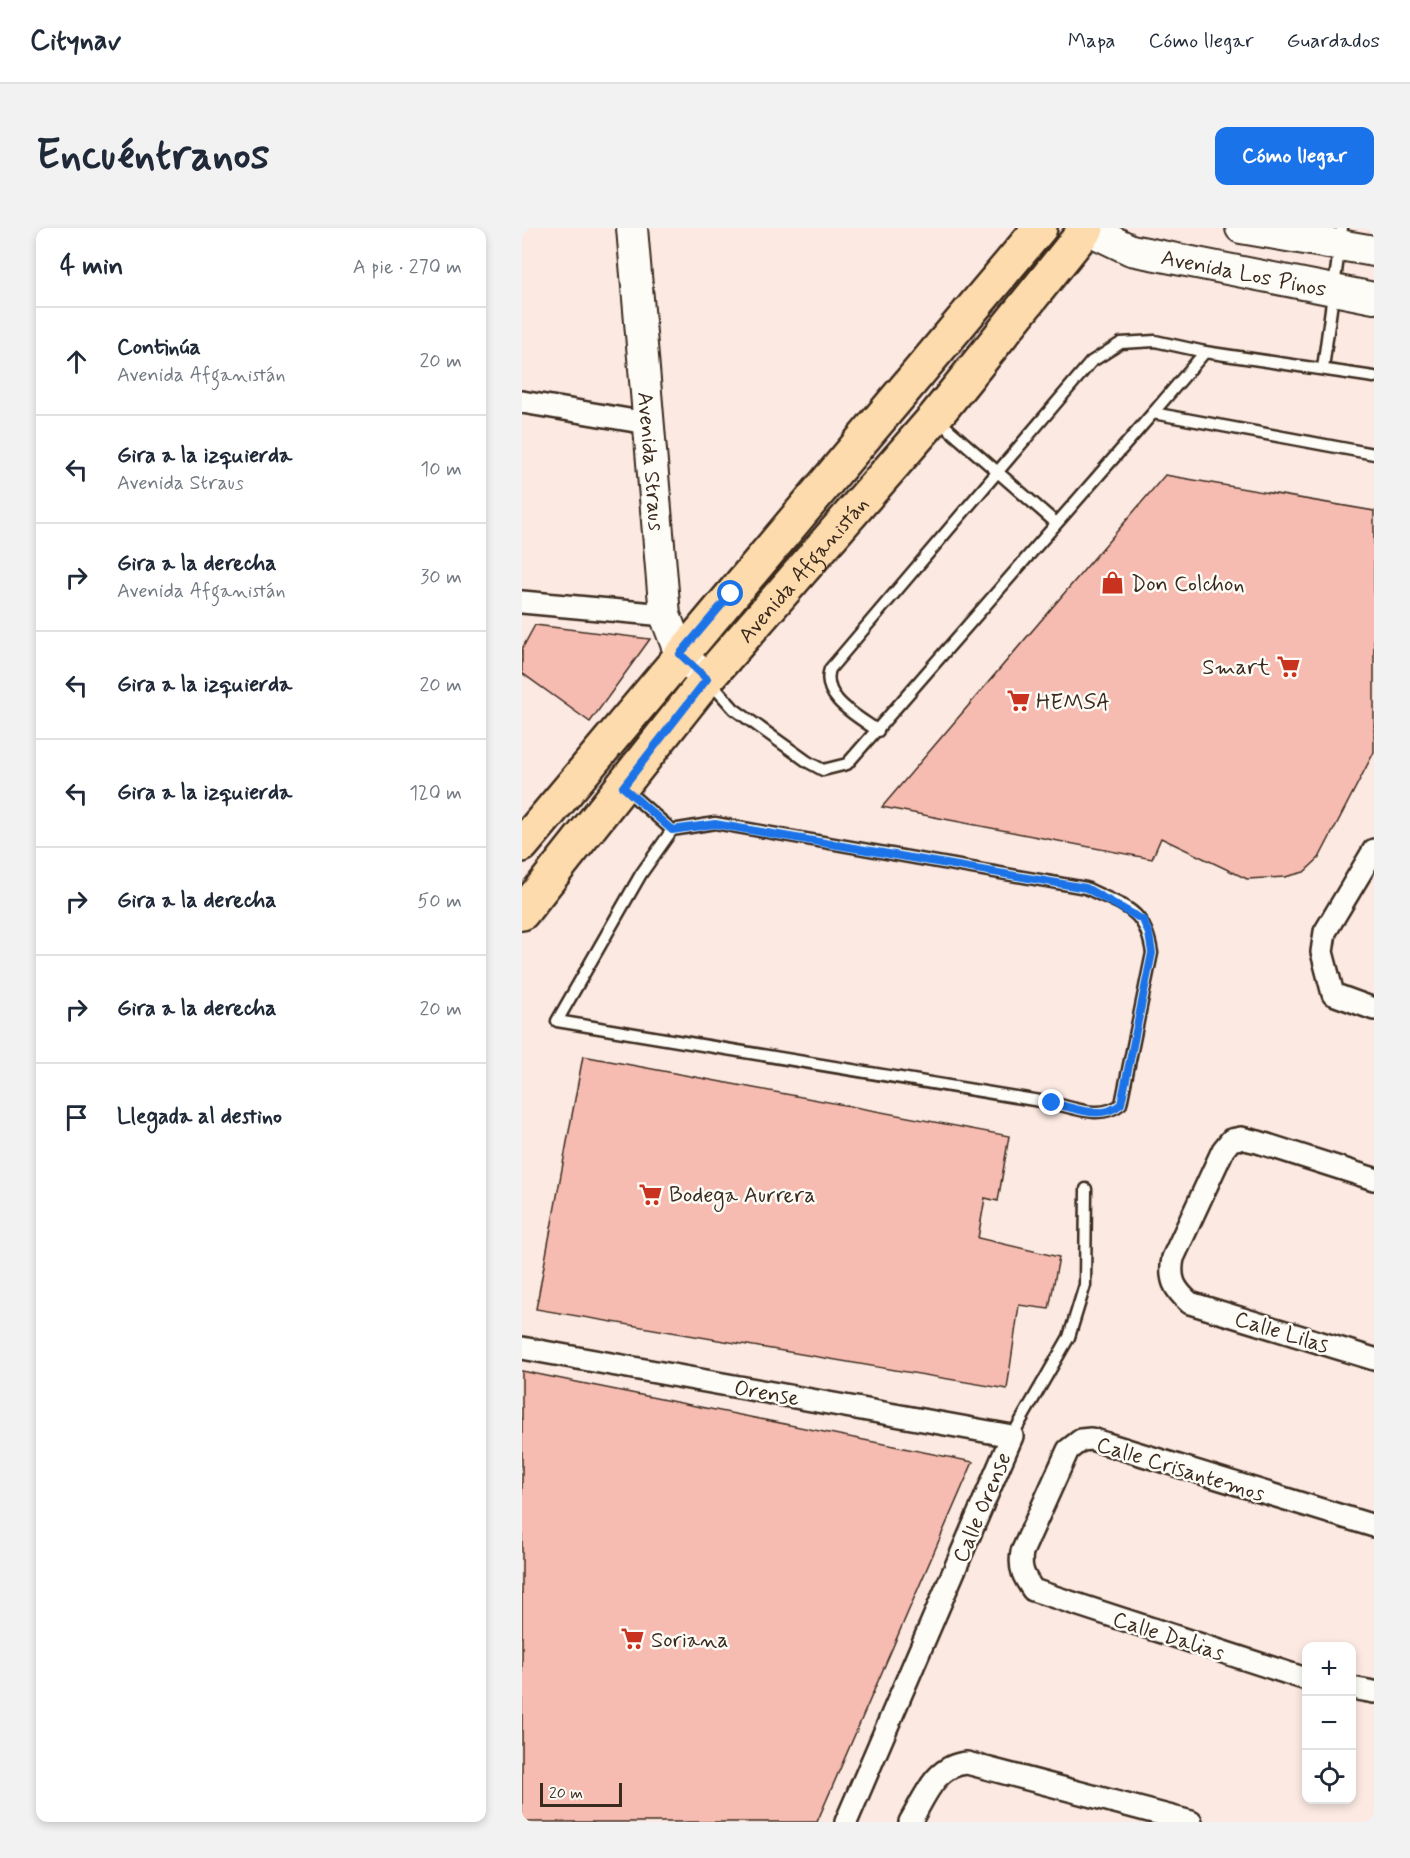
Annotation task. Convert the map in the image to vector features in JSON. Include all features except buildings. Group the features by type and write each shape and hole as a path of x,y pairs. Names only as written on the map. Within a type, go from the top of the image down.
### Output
{"main road":[{"name":"Avenida Afganistán","path":"522,845 680,654 1040,228"},
{"name":"Avenida Afganistán","path":"522,913 707,679 935,417 1086,228"}],"street":[{"name":"Avenida Straus","path":"632,228 665,615 680,654 707,679"},
{"name":"Avenida Los Pinos","path":"1086,228 1131,250 1374,298"},
{"name":"Avenida Los Pinos","path":"1241,228 1342,236 1374,251"},
{"path":"522,402 647,423"},
{"path":"522,602 665,615"},
{"path":"1374,850 1325,932 1322,952 1325,971 1333,994 1374,1009"},
{"name":"Calle Lilas","path":"1374,1179 1258,1142 1241,1138 1231,1140 1223,1150 1173,1258 1170,1274 1175,1290 1190,1303 1374,1359"},
{"name":"Orense","path":"522,1348 1012,1436"},
{"name":"Calle Orense","path":"846,1822 1012,1436"},
{"name":"Calle Crisantemos","path":"1033,1590 1023,1575 1020,1563 1022,1552 1068,1450 1081,1440 1091,1439 1374,1526"},
{"name":"Calle Dalias","path":"1033,1590 1302,1678"},
{"path":"1356,1689 1374,1692"},
{"path":"910,1822 939,1773 954,1764 967,1763 1191,1822"}],"lane":[{"path":"1323,368 1342,236"},
{"path":"878,731 833,697 828,677 830,669 1091,362 1121,343 1155,341 1204,352 1374,377"},
{"path":"707,679 734,709 808,762 824,770 847,764 878,731 1055,522 1153,413 1204,352"},
{"path":"1153,413 1374,454"},
{"path":"935,417 1055,522"},
{"path":"623,787 672,830 715,824 837,844 1086,888 1131,910 1143,920 1149,934 1152,953 1121,1104 1107,1113 1090,1112 1052,1103 557,1021 641,874 672,830"},
{"name":"Calle Orense","path":"1012,1436 1069,1337 1085,1285 1086,1189"}],"place":[{"name":"Don Colchon","path":"1113,583"},
{"name":"Smart","path":"1288,666"},
{"name":"HEMSA","path":"1018,701"},
{"name":"Bodega Aurrera","path":"651,1194"},
{"name":"Soriana","path":"633,1639"}],"route":[{"path":"731,594 680,654 707,679 623,787 672,830 715,824 1086,888 1131,910 1143,920 1149,934 1152,953 1121,1104 1107,1113 1090,1112 1052,1103"}]}
